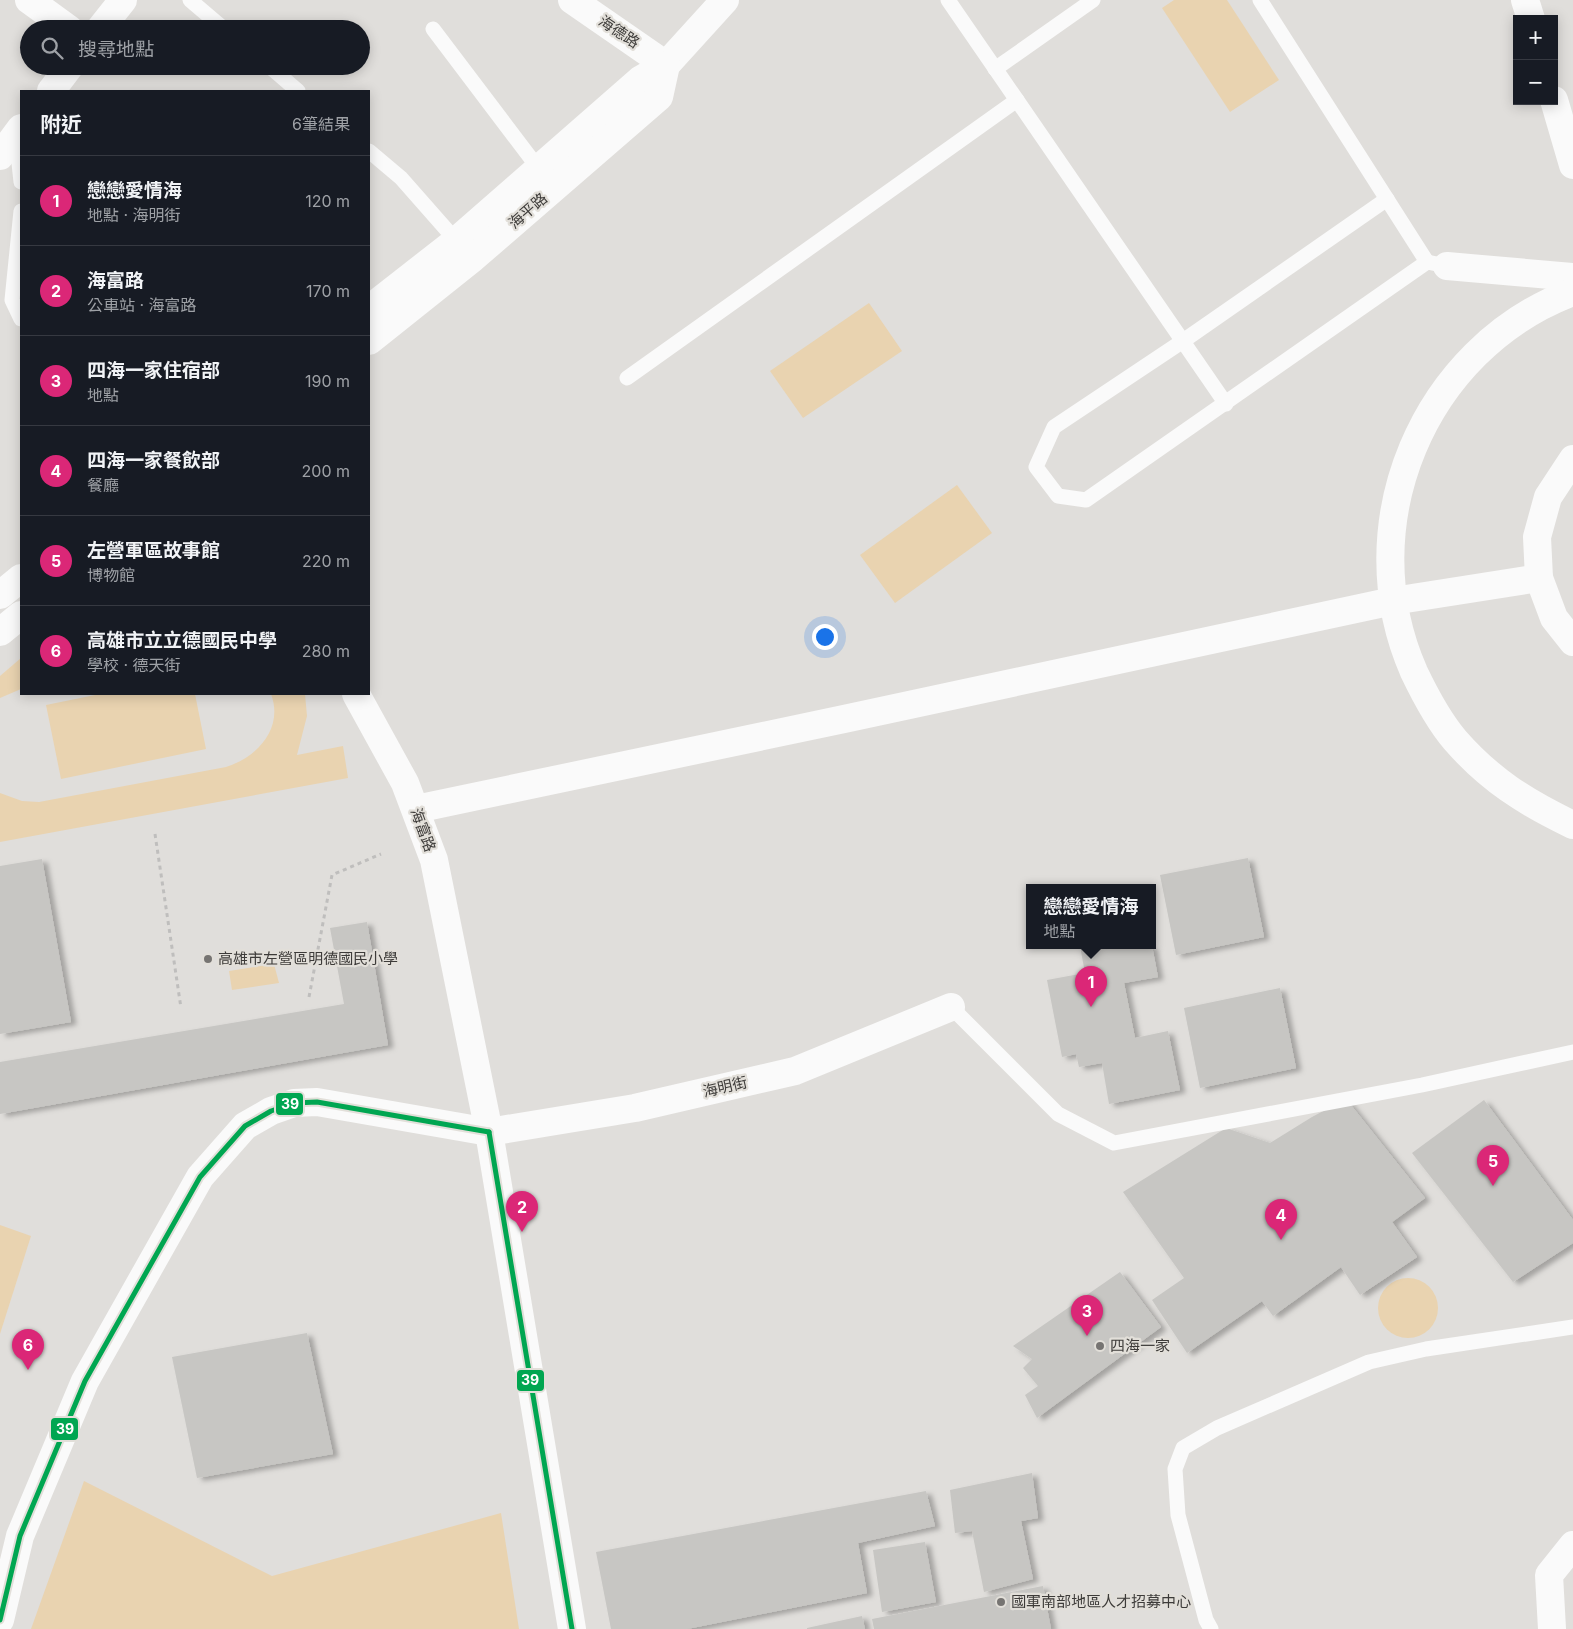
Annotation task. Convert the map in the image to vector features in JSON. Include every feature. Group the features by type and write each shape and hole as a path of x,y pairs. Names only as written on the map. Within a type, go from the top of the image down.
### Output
{"street":[{"path":"29,0 57,20"},
{"path":"107,20 123,0"},
{"name":"海德路","path":"572,0 666,64"},
{"path":"666,64 725,0"},
{"path":"1526,0 1530,15"},
{"name":"海平路","path":"370,340 464,249 548,178 659,97 666,64"},
{"path":"52,90 63,75"},
{"path":"1555,105 1573,165"},
{"name":"海平路","path":"370,308 464,249"},
{"path":"1437,264 1573,277"},
{"path":"1573,292 1548,301 1498,334 1455,376 1422,426 1400,482 1390,541 1393,601 1408,658 1426,697 1454,739 1496,780 1531,805 1573,825"},
{"path":"1573,458 1548,497 1537,537 1539,578 1554,618 1573,642"},
{"path":"416,809 1393,601 1539,578"},
{"path":"0,595 20,579"},
{"path":"0,632 20,615"},
{"name":"海富路","path":"357,695 405,783 434,860 489,1132 572,1629"},
{"name":"海明街","path":"0,1620 20,1536 85,1381 200,1176 245,1126 271,1111 294,1103 316,1102 489,1132 635,1108 795,1071 951,1007"},
{"path":"1552,1629 1549,1575 1573,1545"}],"lane":[{"path":"190,0 213,20"},
{"path":"948,0 1226,404"},
{"path":"996,69 1093,0"},
{"path":"1260,0 1387,199 1437,264 1226,404 1086,500 1058,496 1036,467 1054,428 1387,199"},
{"path":"433,29 548,178"},
{"path":"279,75 297,90"},
{"path":"628,378 1017,100"},
{"path":"12,140 20,177"},
{"path":"370,152 401,178 464,249"},
{"path":"20,220 12,300 20,317"},
{"path":"951,1007 1058,1114 1114,1144 1422,1085 1573,1052"},
{"path":"1211,1629 1206,1620 1178,1515 1175,1469 1183,1448 1216,1428 1369,1362 1426,1349 1573,1327"}],"path":[{"path":"154,834 182,1008"},
{"path":"309,997 332,875 381,854"}],"shaded area":[{"path":"1174,0 1227,0 1279,80 1230,112 1162,8"},
{"path":"869,303 902,351 803,418 770,371"},
{"path":"957,485 992,533 895,603 860,555"},
{"path":"20,659 20,689 0,698 0,676"},
{"path":"95,695 195,695 206,749 61,779 46,705"},
{"path":"271,695 305,695 307,716 297,755 343,746 348,778 0,842 0,793 22,801 39,802 226,767 248,756 265,740 271,730 274,719"},
{"path":"274,964 279,983 232,990 229,971"},
{"path":"0,1225 31,1236 0,1334"},
{"path":"1402,1278 1414,1278 1425,1283 1433,1291 1438,1302 1436,1320 1425,1333 1414,1338 1402,1338 1391,1333 1383,1325 1378,1314 1378,1302 1383,1291 1391,1283"},
{"path":"84,1481 272,1576 501,1513 519,1629 31,1629"}],"building":[{"path":"1248,858 1264,937 1176,955 1160,875"},
{"path":"42,859 71,1022 0,1034 0,866"},
{"path":"367,922 388,1045 0,1114 0,1062 344,1004 330,928"},
{"path":"1081,949 1153,949 1158,977 1124,983 1135,1038 1168,1031 1180,1090 1109,1104 1102,1063 1079,1067 1076,1054 1062,1057 1047,980 1085,973"},
{"path":"1280,988 1296,1068 1200,1088 1184,1008"},
{"path":"1346,1099 1425,1198 1392,1222 1417,1257 1360,1295 1341,1267 1273,1316 1262,1301 1187,1353 1152,1300 1184,1278 1123,1192 1226,1128 1270,1143"},
{"path":"1484,1100 1573,1220 1573,1243 1513,1282 1412,1153"},
{"path":"1120,1272 1161,1327 1037,1418 1025,1395 1038,1386 1023,1368 1032,1359 1013,1346"},
{"path":"307,1333 333,1454 197,1478 172,1357"},
{"path":"1032,1473 1038,1518 1021,1521 1033,1579 984,1592 972,1531 955,1533 950,1490"},
{"path":"926,1491 935,1526 858,1543 867,1593 687,1629 611,1629 596,1552"},
{"path":"925,1542 936,1602 882,1612 873,1550"},
{"name":"國軍南部地區人才招募中心","path":"1043,1586 1051,1629 874,1629 872,1619"},
{"path":"862,1616 865,1629 807,1629 807,1628"}],"transit line":[{"name":"39","path":"0,1620 20,1536 85,1381 200,1177 245,1126 271,1111 294,1103 317,1102 489,1132"},
{"name":"39","path":"489,1132 572,1629"}],"place":[{"name":"高雄市左營區明德國民小學","path":"208,959"},
{"name":"戀戀愛情海","path":"1091,1007"},
{"name":"左營軍區故事館","path":"1493,1186"},
{"name":"海富路","path":"522,1232"},
{"name":"四海一家餐飲部","path":"1281,1240"},
{"name":"四海一家住宿部","path":"1087,1336"},
{"name":"四海一家","path":"1100,1346"},
{"name":"高雄市立立德國民中學","path":"28,1370"},
{"name":"國軍南部地區人才招募中心","path":"1001,1602"}]}
